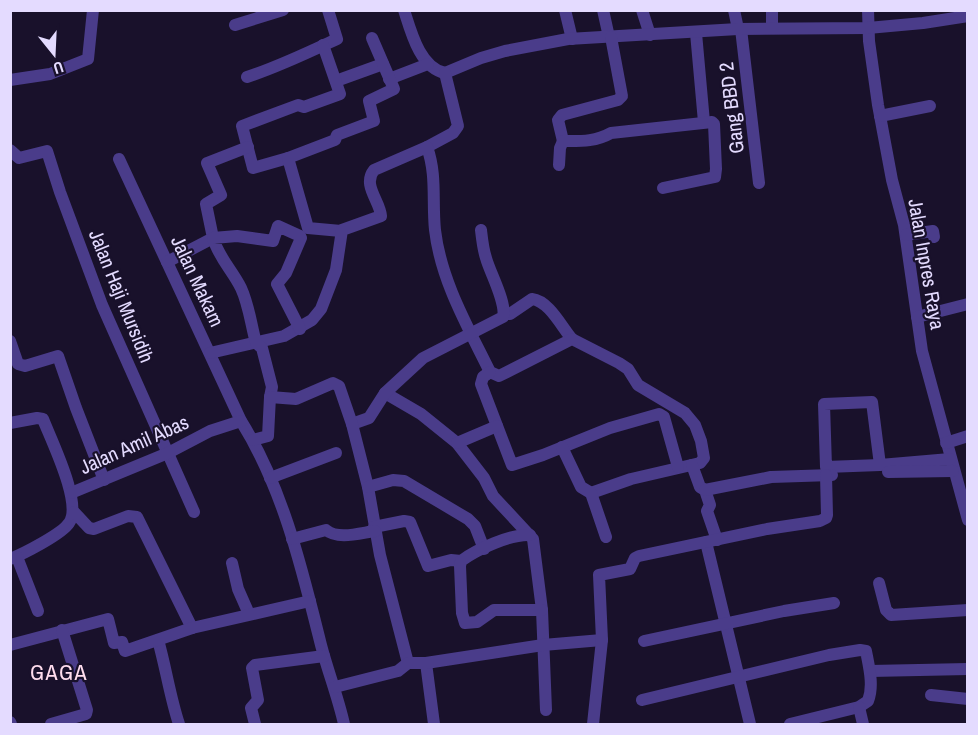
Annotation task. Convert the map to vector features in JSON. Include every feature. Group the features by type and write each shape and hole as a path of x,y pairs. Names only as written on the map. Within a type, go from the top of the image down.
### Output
{"street":[{"path":"10,80 50,74 88,58 93,10"},
{"path":"234,26 283,10"},
{"path":"404,10 413,36 428,64 445,73 505,51 572,39 739,29 868,28 968,16"},
{"path":"565,10 572,39"},
{"path":"559,165 562,141 558,120 564,114 620,99 622,96 603,10"},
{"path":"642,10 650,35"},
{"name":"Gang BBD 2","path":"734,10 739,29 759,183"},
{"path":"772,10 772,28"},
{"name":"Jalan Inpres Raya","path":"868,10 868,28 880,116 892,180 906,235 922,351 951,465 968,520"},
{"path":"247,77 273,68 337,39 329,11"},
{"path":"696,33 704,122"},
{"path":"323,45 340,93 304,107 298,105 244,124 242,127 253,168 334,141 337,135 373,123 369,101 394,90 372,38"},
{"path":"336,81 383,64"},
{"path":"389,79 428,64"},
{"path":"288,158 309,228 341,231 381,216 369,183 374,170 426,148 453,133 458,126 445,73"},
{"path":"880,116 930,106"},
{"path":"562,141 590,141 601,139 611,133 704,122 714,124 715,177 663,188"},
{"path":"248,147 207,163 220,195 206,204 219,255 242,291 256,343 262,348 272,387 268,436 253,440"},
{"path":"426,148 435,179 435,230 446,279 490,372 499,376 572,339"},
{"name":"Jalan Haji Mursidih","path":"10,150 19,158 47,151 102,305 194,512"},
{"name":"Jalan Makam","path":"119,159 241,421 253,440 270,478 292,539 324,656 335,687 341,724"},
{"path":"167,261 213,238 237,236 273,241 278,226 300,236 286,273 278,284 300,329"},
{"path":"481,230 485,256 505,314"},
{"path":"210,353 284,336 300,329 312,320 319,313 336,270 341,231"},
{"path":"906,235 933,231 934,237"},
{"path":"352,424 369,418 385,393 423,358 501,319 505,314 510,314 532,298 548,308 572,339 619,363 627,369 638,385 685,413 695,426 704,452 703,460 692,465 631,479 591,493"},
{"path":"917,317 968,304"},
{"path":"10,341 18,364 25,366 58,356 104,480"},
{"path":"490,372 483,377 481,384 512,465 636,419 658,414 664,417 678,467"},
{"path":"270,397 296,399 333,382 336,383 352,424 368,487 374,529 408,663"},
{"path":"385,393 421,414 457,443 484,478 493,496 534,542 542,610 546,710"},
{"path":"880,465 872,402 824,404 826,467 951,465"},
{"path":"10,423 40,417 43,419 71,493"},
{"name":"Jalan Amil Abas","path":"74,512 71,493 168,453 210,431 241,421"},
{"path":"457,443 497,426"},
{"path":"946,443 968,436"},
{"path":"562,447 581,486 591,493 606,537"},
{"path":"270,478 336,453"},
{"path":"692,465 710,505 707,511 725,625 750,724"},
{"path":"705,490 771,477 951,465"},
{"path":"593,724 602,640 597,578 601,574 630,569 639,555 767,529 820,521 826,518 826,475"},
{"path":"368,487 393,480 404,481 468,519 475,526 484,549"},
{"path":"38,611 14,558 69,524 74,512 89,528 94,529 128,516 137,517 192,628"},
{"path":"292,539 326,530 330,534 342,536 404,521 410,522 428,566 451,560 461,561 502,540 522,534 530,535"},
{"path":"461,561 462,613 465,624 477,621 494,610 542,610"},
{"path":"232,563 238,589 249,614"},
{"path":"879,583 886,610 891,615 968,610"},
{"path":"10,645 108,618 114,643 122,642 125,651 192,628 310,601"},
{"path":"644,641 784,611 834,603"},
{"path":"51,724 86,714 87,710 62,630"},
{"path":"158,640 179,724"},
{"path":"335,687 398,670 408,663 426,663 543,645 602,640"},
{"path":"642,700 818,657 866,651 871,694 868,701 859,706 790,724"},
{"path":"255,724 251,708 258,700 252,668 255,665 324,656"},
{"path":"426,663 434,724"},
{"path":"870,671 968,669"},
{"path":"931,695 968,699"},
{"path":"859,706 863,724"}],"district":[{"name":"GAGA","path":"59,672"}]}
